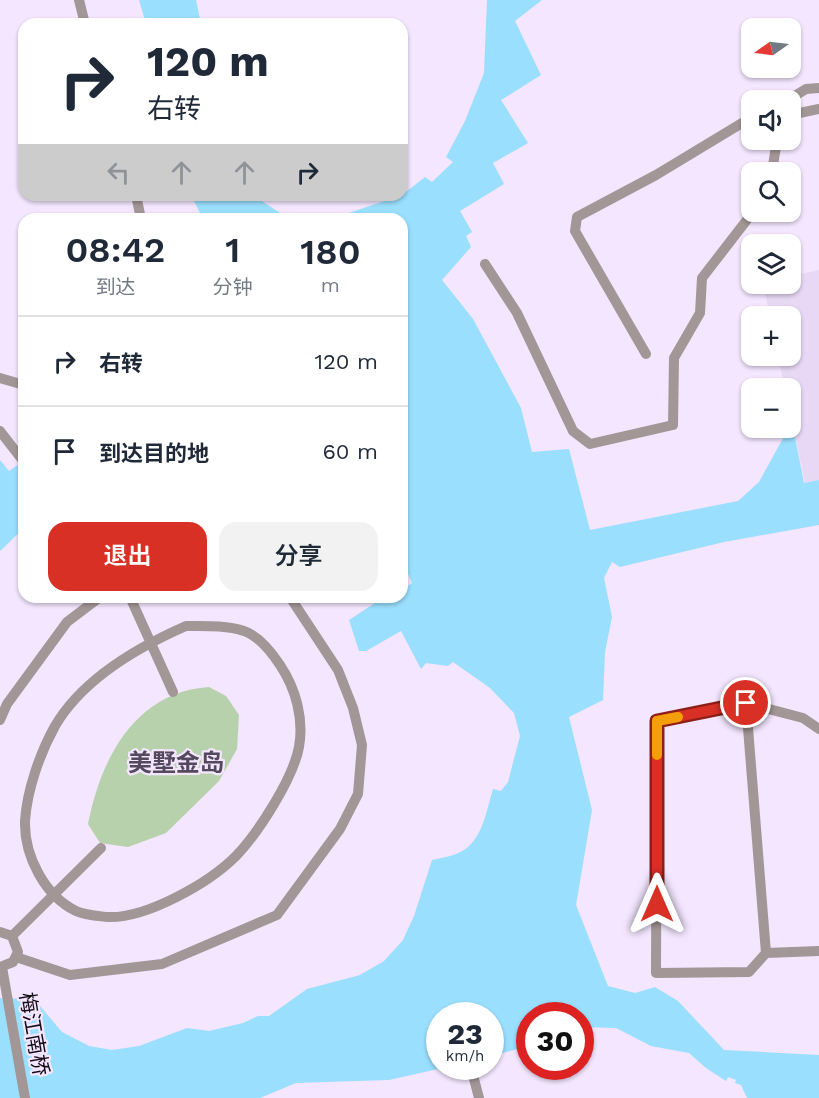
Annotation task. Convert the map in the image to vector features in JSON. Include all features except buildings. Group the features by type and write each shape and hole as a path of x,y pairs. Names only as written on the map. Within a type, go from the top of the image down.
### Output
{"street":[{"path":"79,0 84,18"},
{"path":"801,92 806,89 819,88"},
{"path":"801,113 819,109"},
{"path":"646,354 575,231 577,217 656,175 741,124"},
{"path":"485,264 517,313 573,430 590,444 673,425 674,358 700,313 702,278 745,222"},
{"path":"0,378 18,383"},
{"path":"0,421 18,444"},
{"path":"0,431 18,454"},
{"path":"0,720 7,704 67,622 92,603"},
{"path":"133,603 173,692"},
{"path":"16,957 70,975 162,964 277,915 340,829 358,794 362,745 354,708 338,670 294,603"},
{"path":"186,626 218,627 246,632 270,651 290,680 300,712 299,747 281,794 236,856 188,892 154,908 109,917 77,912 54,896 31,860 25,822 36,770 55,725 95,679 152,641 186,626"},
{"path":"819,729 803,718 746,703 657,721 656,973 748,972 766,953 819,951"},
{"path":"746,703 766,953"},
{"path":"12,936 101,848"},
{"path":"0,932 12,936 18,946 16,957 2,970"},
{"name":"梅江南桥","path":"2,970 25,1098"},
{"path":"474,1080 479,1098"}],"shaded area":[{"path":"819,270 819,480 805,483 796,438 801,438 801,378 783,378 780,366 801,366 801,306 768,306 765,294 801,294 801,274"}],"green space":[{"path":"209,687 226,696 239,715 237,749 219,781 166,833 128,847 100,843 88,824 102,775 112,753 142,715 161,701 183,692"}],"water":[{"path":"139,0 196,0 200,18 144,18"},
{"path":"487,0 542,0 515,21 541,75 501,100 528,143 493,163 504,184 460,211 472,232 466,236 471,247 442,280 473,319 521,408 532,452 569,449 590,530 738,501 759,482 783,438 795,438 804,483 819,480 819,525 724,542 620,567 612,562 604,578 612,617 605,652 603,700 569,717 592,810 576,905 608,986 635,993 655,987 678,1001 724,1050 819,1055 819,1098 747,1098 741,1085 735,1083 736,1080 728,1077 726,1081 689,1053 651,1046 616,1028 594,1027 594,1002 516,1002 516,1049 504,1053 504,1002 426,1002 426,1072 389,1080 296,1083 260,1098 0,1098 0,998 30,999 40,1006 62,1032 89,1046 112,1050 139,1046 187,1028 209,1031 243,1023 258,1016 269,1016 307,989 360,975 384,961 403,940 414,916 432,860 456,854 465,850 472,843 482,827 493,789 501,791 508,782 520,736 514,713 490,688 453,662 448,666 426,663 421,669 401,631 366,651 359,651 349,620 375,603 408,603 408,586 412,583 408,574 408,213 349,213 384,201 408,201 408,190 425,177 432,182 453,162 446,157 465,121 484,73"},
{"path":"194,201 262,201 280,213 200,213"},
{"path":"0,460 9,471 18,465 18,534 0,551"}],"slow traffic":[{"path":"657,755 657,721 678,717"}],"district":[{"name":"美墅金岛","path":"176,763"}],"route":[{"path":"657,904 657,721 746,703"}]}
